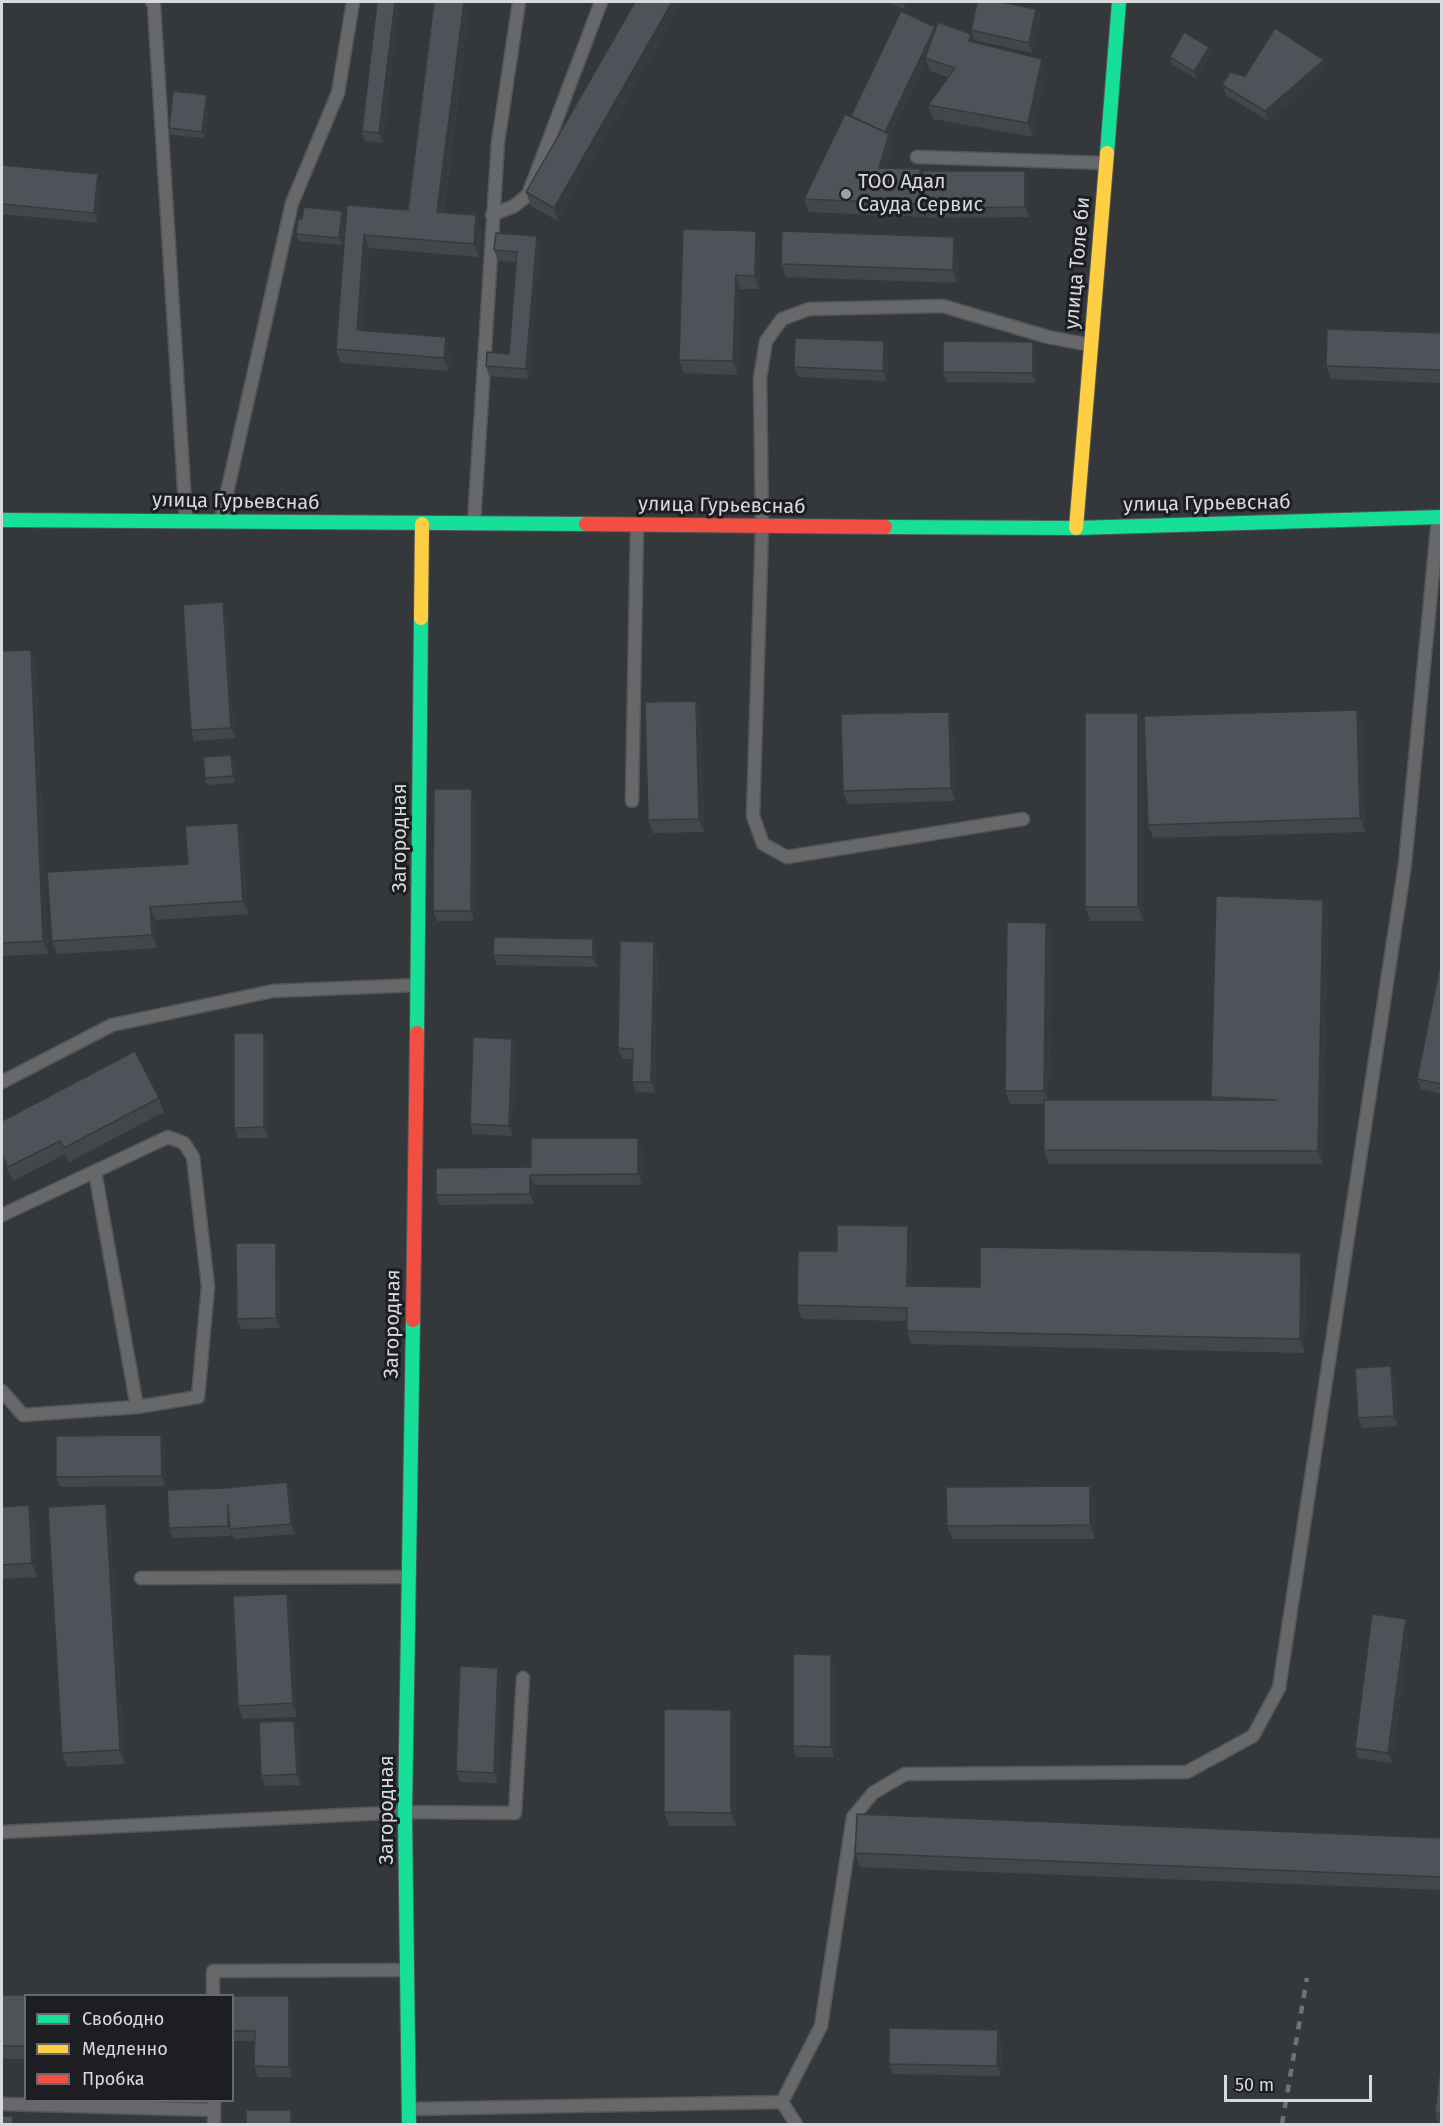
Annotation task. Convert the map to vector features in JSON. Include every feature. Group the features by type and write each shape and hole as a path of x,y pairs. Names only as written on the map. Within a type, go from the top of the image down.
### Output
{"street":[{"name":"улица Толе би","path":"1076,528 1119,2"},
{"name":"улица Гурьевснаб","path":"2,520 1076,528 1440,517"},
{"name":"Загородная","path":"409,2124 405,1812 418,985 422,524"}],"lane":[{"path":"152,2 186,521"},
{"path":"221,520 292,203 338,93 352,2"},
{"path":"474,523 498,142 519,2"},
{"path":"492,215 514,206 528,195 601,2"},
{"path":"917,157 1106,163"},
{"path":"1023,819 787,857 763,844 753,816 762,526 760,378 766,341 782,319 809,309 943,306 1048,337 1091,345"},
{"path":"782,2102 821,2026 853,1817 873,1793 905,1774 1187,1772 1253,1736 1279,1688 1406,864 1440,517"},
{"path":"632,801 637,525"},
{"path":"2,1082 112,1025 273,991 418,985"},
{"path":"2,1215 168,1137 184,1143 194,1158 208,1286 198,1396 137,1407 23,1415 2,1391"},
{"path":"95,1172 137,1407"},
{"path":"141,1578 409,1577"},
{"path":"2,1832 405,1812 515,1813 523,1678"},
{"path":"213,1994 213,1971 408,1970"},
{"path":"409,2109 782,2102"},
{"path":"782,2102 796,2124"},
{"path":"2,2104 214,2105 214,2124"}],"building":[{"path":"377,2 395,2 379,133 362,131"},
{"path":"434,2 464,2 437,212 476,215 474,244 364,235 357,330 446,337 444,358 336,349 347,205 408,210"},
{"path":"635,2 672,2 554,208 526,192"},
{"path":"977,2 1001,2 1036,9 1029,43 971,30"},
{"path":"901,11 935,27 885,132 851,116"},
{"path":"938,22 971,34 969,41 1042,59 1028,123 928,105 955,68 925,58"},
{"path":"1275,28 1324,60 1265,111 1222,85 1230,72 1245,76"},
{"path":"1184,32 1209,47 1194,72 1170,57"},
{"path":"173,91 207,95 202,132 169,128"},
{"path":"845,114 889,134 879,168 920,169 920,204 804,199"},
{"path":"2,165 98,174 94,213 2,204"},
{"path":"923,171 1025,171 1025,207 924,208"},
{"path":"304,207 342,211 339,238 296,234 298,219 302,219"},
{"path":"683,229 756,231 755,276 736,275 733,361 679,360"},
{"path":"782,231 954,237 953,270 781,264"},
{"path":"496,233 537,236 526,369 486,366 487,352 509,354 517,252 494,250"},
{"path":"1327,329 1442,333 1442,370 1326,366"},
{"path":"795,338 884,341 883,371 794,367"},
{"path":"943,341 1033,342 1033,373 943,372"},
{"path":"223,602 231,728 191,730 183,605"},
{"path":"31,650 43,941 2,943 2,651"},
{"path":"696,701 699,819 648,820 645,702"},
{"path":"1357,710 1360,818 1148,825 1144,716"},
{"path":"949,712 951,788 843,791 841,714"},
{"path":"1085,713 1138,713 1138,907 1085,907"},
{"path":"231,755 233,776 205,778 203,757"},
{"path":"434,789 472,789 471,911 433,911"},
{"path":"238,823 243,901 150,907 152,935 52,941 47,872 188,864 185,826"},
{"path":"1216,896 1323,900 1318,1151 1044,1150 1044,1100 1276,1100 1211,1097"},
{"path":"1007,922 1046,923 1044,1091 1005,1091"},
{"path":"494,937 593,939 593,957 493,955"},
{"path":"620,941 654,942 651,1082 632,1082 633,1049 618,1048"},
{"path":"1442,956 1442,1084 1417,1079"},
{"path":"234,1033 264,1033 264,1127 234,1128"},
{"path":"473,1037 512,1039 509,1126 470,1124"},
{"path":"135,1051 159,1098 64,1148 60,1141 8,1167 2,1154 2,1121"},
{"path":"531,1138 638,1138 638,1174 530,1175 530,1194 436,1195 436,1168 531,1167"},
{"path":"837,1225 908,1226 907,1286 980,1287 980,1247 1301,1253 1300,1339 907,1331 907,1308 797,1305 798,1251 837,1251"},
{"path":"236,1243 276,1243 276,1318 237,1319"},
{"path":"1391,1366 1394,1416 1358,1418 1355,1368"},
{"path":"161,1435 162,1476 56,1477 56,1436"},
{"path":"287,1482 291,1524 230,1529 228,1505 228,1526 169,1528 167,1490 226,1488"},
{"path":"1090,1486 1090,1525 947,1526 946,1487"},
{"path":"106,1504 120,1750 62,1753 48,1507"},
{"path":"29,1505 32,1563 2,1565 2,1507"},
{"path":"287,1594 293,1703 238,1706 233,1596"},
{"path":"1372,1614 1406,1619 1388,1753 1355,1748"},
{"path":"793,1654 831,1655 831,1747 793,1746"},
{"path":"460,1666 498,1668 494,1773 456,1771"},
{"path":"664,1709 731,1710 731,1813 664,1812"},
{"path":"294,1721 297,1774 261,1776 259,1722"},
{"path":"857,1814 1442,1838 1442,1877 855,1853"},
{"path":"2,1995 24,1995 24,2046 2,2046"},
{"path":"234,1996 289,1996 289,2067 254,2066 255,2031 234,2031"},
{"path":"889,2028 998,2030 997,2066 889,2064"},
{"path":"1442,2047 1442,2114 1435,2113"},
{"path":"246,2110 291,2110 291,2124 246,2124"},
{"path":"2,2116 13,2116 13,2124 2,2124"}],"railway":[{"path":"1282,2124 1307,1978"}],"traffic: fast":[{"path":"1107,153 1119,2"},
{"path":"885,527 1076,528 1442,517"},
{"path":"2,520 586,524"},
{"path":"417,1033 421,618"},
{"path":"409,2124 405,1812 413,1320"}],"traffic: slow":[{"path":"1076,528 1107,153"},
{"path":"421,618 422,524"}],"traffic: jam":[{"path":"586,524 885,527"},
{"path":"413,1320 417,1033"}],"place":[{"name":"ТОО Адал Сауда Сервис","path":"846,194"}]}
